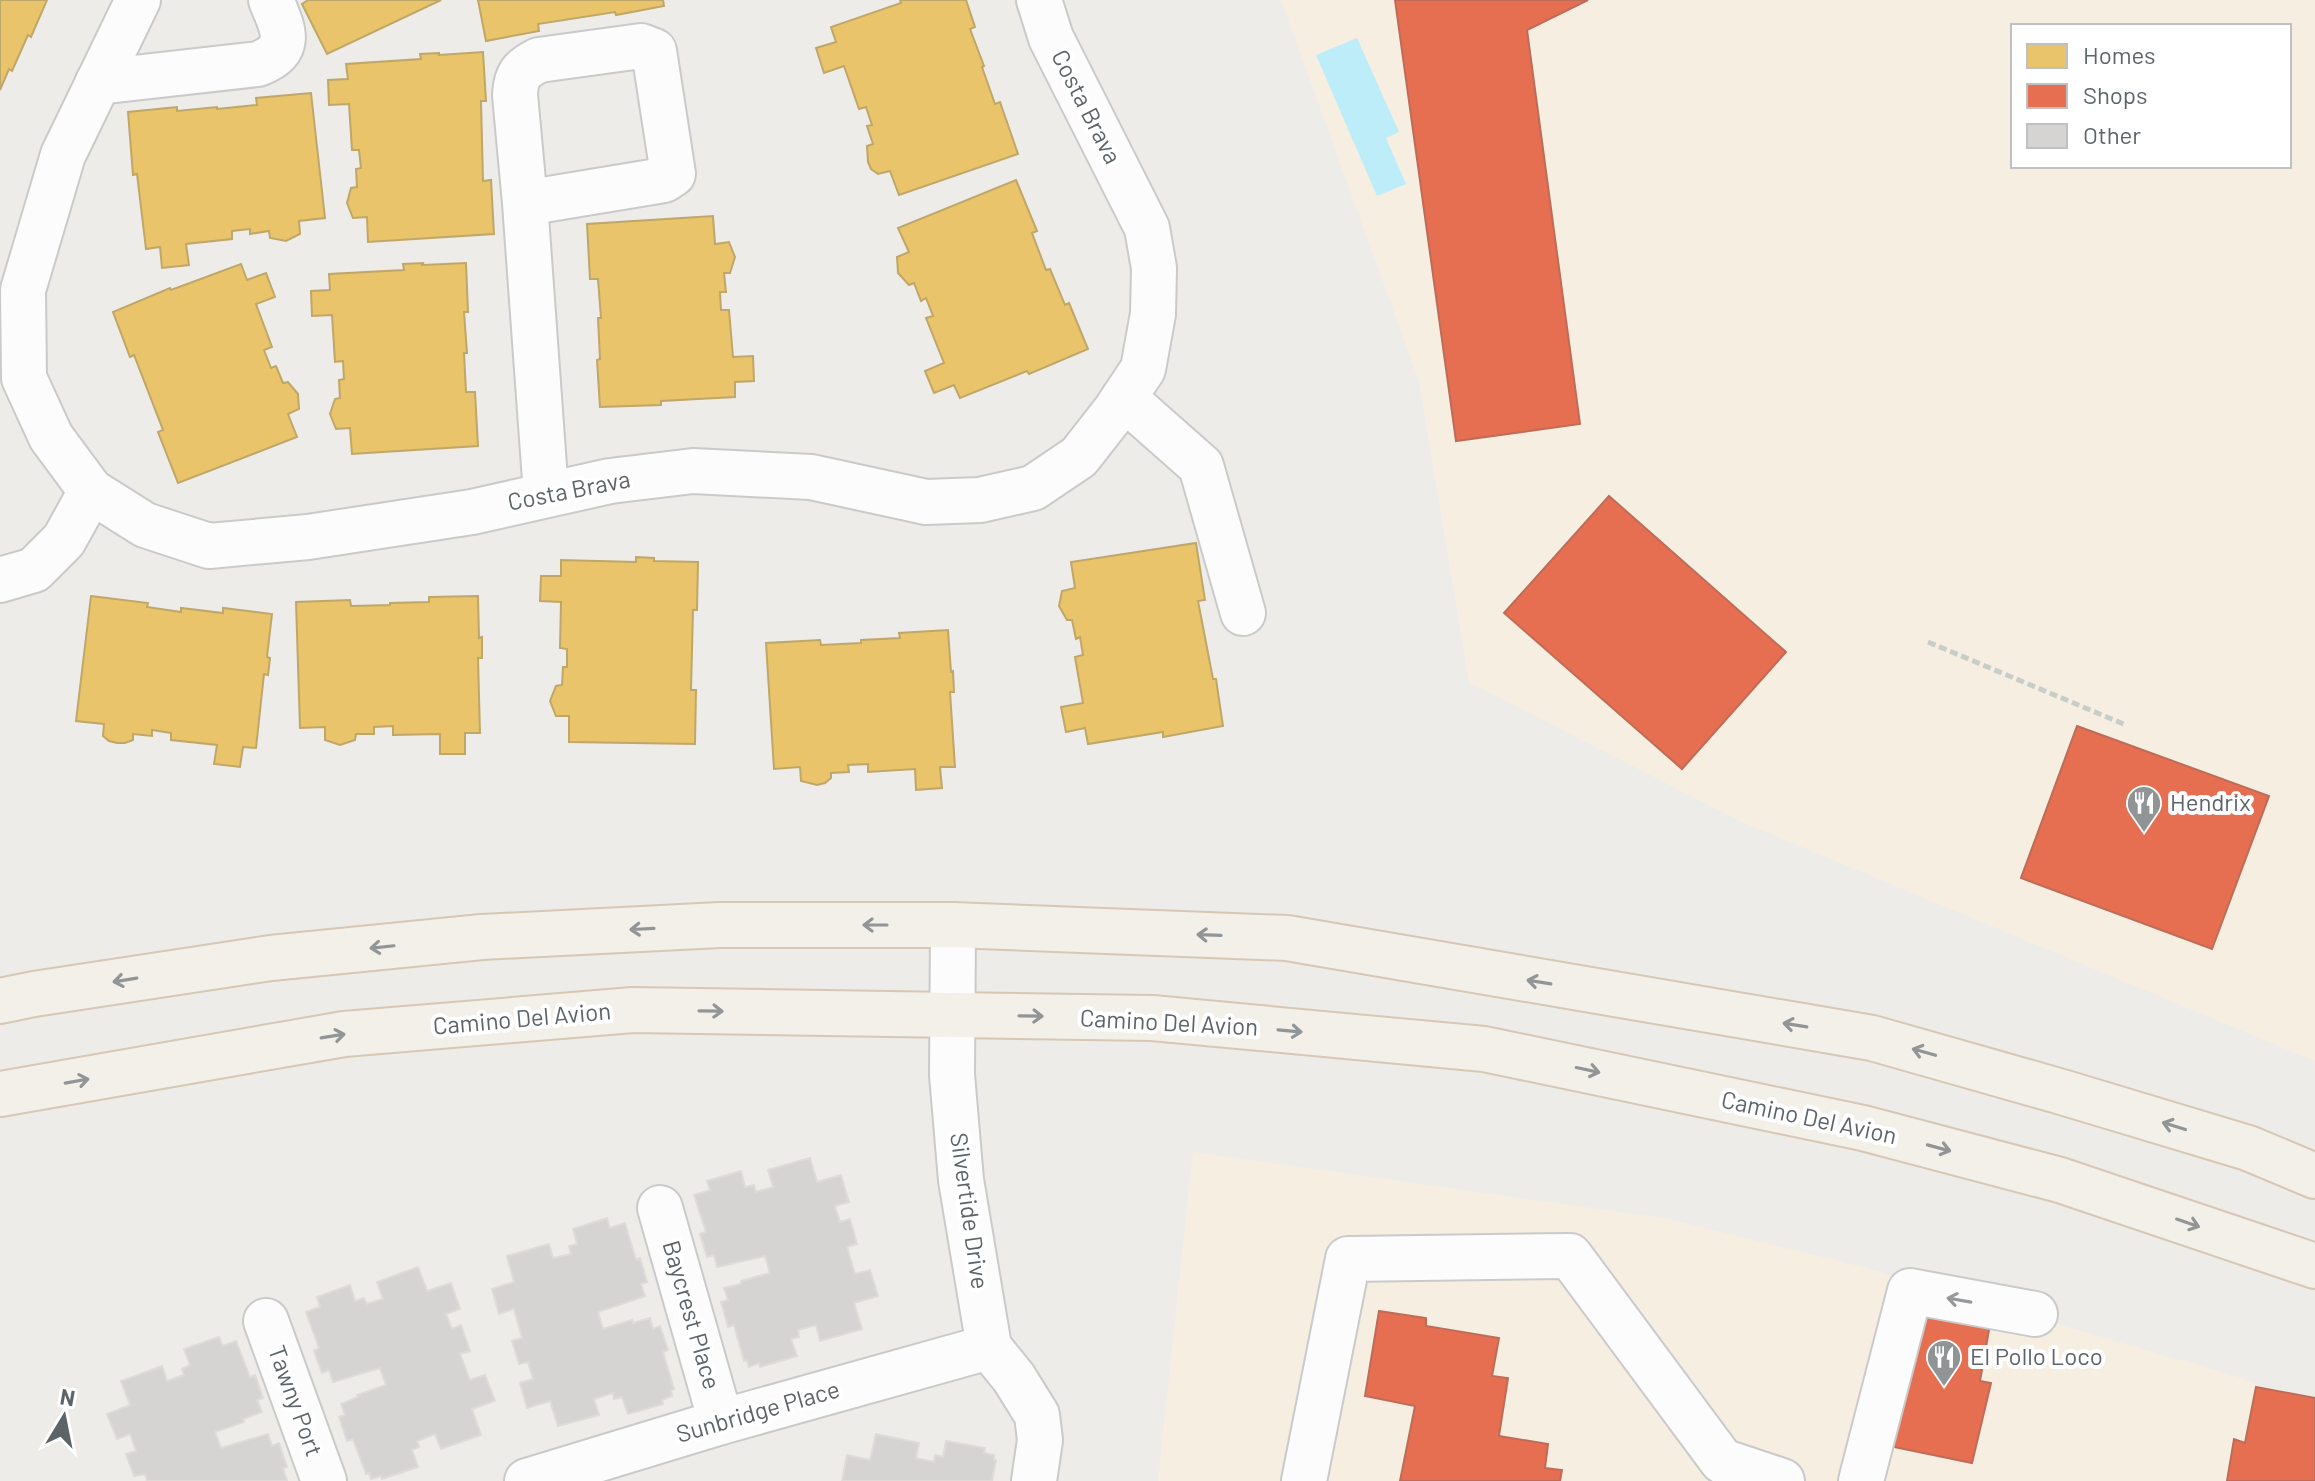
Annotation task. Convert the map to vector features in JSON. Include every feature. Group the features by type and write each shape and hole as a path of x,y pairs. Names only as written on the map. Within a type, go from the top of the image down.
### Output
{"main road":[{"path":"0,1001 271,958 482,937 720,925 953,925 1287,938 1872,1038 2248,1148 2315,1176"},
{"name":"Camino Del Avion","path":"0,1094 344,1034 633,1010 1152,1018 1484,1049 1863,1128 2060,1180 2315,1266"}],"street":[{"name":"Costa Brava","path":"138,0 63,155 23,290 24,378 51,437 91,491 145,525 209,546 308,537 472,512 610,481 693,471 811,477 926,502 980,500 1033,488 1079,457 1143,369 1153,314 1154,268 1147,228 1051,38 1039,0"},
{"path":"98,82 258,64 272,59 282,46 284,32 271,0"},
{"path":"525,203 546,494"},
{"path":"0,351 23,290"},
{"path":"1124,398 1201,466 1243,613"},
{"path":"0,580 34,570 64,540 91,491"},
{"name":"Silvertide Drive","path":"953,925 952,1075 961,1180 989,1347 1014,1378 1037,1415 1040,1440 1034,1481"},
{"name":"Baycrest Place","path":"660,1208 721,1422"},
{"path":"1304,1481 1348,1259 1570,1256 1722,1461 1782,1481"},
{"path":"1861,1481 1910,1291 2035,1314"},
{"name":"Tawny Port","path":"266,1321 324,1481"},
{"name":"Sunbridge Place","path":"527,1481 721,1422 989,1347"}],"path":[{"path":"1928,642 2126,725"}],"shaded area":[{"path":"1281,0 2315,0 2315,1061 1742,822 1469,682 1419,381"},
{"path":"1193,1152 1664,1218 1862,1267 2238,1377 2315,1409 2315,1481 1158,1481"}],"water":[{"path":"1357,38 1399,132 1386,138 1406,184 1377,196 1316,55"}],"building: Homes":[{"path":"0,0 47,0 31,37 28,35 0,90"},
{"path":"308,0 441,0 327,54 302,4"},
{"path":"478,0 663,0 664,6 538,24 539,31 486,41"},
{"path":"900,0 966,0 975,27 970,29 982,67 995,104 1000,102 1018,154 899,195 890,171 878,174 868,162 867,146 873,144 867,126 872,125 866,107 859,109 844,66 824,73 816,48 836,42 831,27 901,3"},
{"path":"483,52 486,101 481,101 483,181 491,180 494,234 368,242 367,217 353,218 347,203 351,188 357,187 356,169 361,168 359,150 352,150 349,104 329,105 328,80 348,79 346,64 421,59 420,54"},
{"path":"311,93 325,218 299,221 300,234 286,241 270,238 269,231 250,234 250,229 232,231 232,239 186,244 189,265 162,268 160,247 146,249 137,174 133,175 128,112 257,105 256,98"},
{"path":"1016,180 1037,231 1032,233 1046,270 1050,269 1065,305 1069,303 1088,349 960,398 954,385 934,393 925,371 944,363 926,318 933,316 926,298 921,301 914,283 909,285 898,273 897,257 909,252 898,228"},
{"path":"713,216 715,244 729,242 735,257 730,273 724,273 726,292 720,292 721,310 729,310 733,357 753,356 754,381 735,382 735,397 661,401 661,405 600,407 597,360 600,359 598,318 601,318 598,279 590,279 587,224"},
{"path":"466,263 466,392 475,392 478,446 352,454 350,428 336,429 330,414 335,399 340,398 339,380 344,379 343,361 335,362 332,315 312,316 311,291 330,290 329,274 404,270 403,264"},
{"path":"241,264 247,280 266,273 275,297 256,304 272,347 264,350 271,368 276,366 283,383 288,382 298,394 299,409 288,414 297,437 178,483 158,432 163,430 134,355 130,357 113,312 170,288"},
{"path":"1196,543 1205,600 1198,601 1223,726 1163,737 1163,732 1088,744 1085,728 1066,732 1061,707 1083,703 1075,657 1083,655 1080,637 1076,639 1072,620 1067,620 1059,606 1062,591 1075,588 1071,562"},
{"path":"636,557 654,558 654,561 698,562 691,690 696,690 695,744 569,742 569,716 556,716 550,701 556,686 562,685 563,667 567,667 567,649 560,648 561,602 540,601 541,576 561,576 561,560 636,562"},
{"path":"91,596 148,603 147,607 181,612 181,608 223,613 223,608 272,614 268,675 264,674 256,748 243,747 240,767 214,764 217,745 171,740 171,733 152,730 152,736 133,734 133,740 117,743 103,736 104,724 76,721"},
{"path":"478,596 479,638 482,637 482,658 478,658 480,733 465,733 465,754 440,754 440,734 393,735 393,726 374,727 374,734 356,734 355,740 340,745 325,740 325,727 300,728 296,602 350,600 351,606 390,605 429,602 429,597"},
{"path":"948,630 953,671 954,692 950,692 955,767 940,767 942,788 916,790 915,769 868,772 868,764 848,765 849,772 831,773 831,778 817,785 801,781 800,767 774,769 766,643 820,640 821,645 861,643 861,640 900,638 899,633"}],"building: Shops":[{"path":"1395,0 1588,0 1527,30 1580,424 1456,441"},
{"path":"1609,496 1786,652 1682,769 1504,613"},
{"path":"2077,726 2269,796 2212,949 2021,878"},
{"path":"1379,1311 1426,1318 1426,1326 1499,1338 1492,1376 1508,1378 1499,1436 1548,1444 1545,1468 1562,1470 1560,1481 1400,1481 1415,1406 1365,1396"},
{"name":"El Pollo Loco","path":"1916,1311 1990,1324 1980,1381 1991,1383 1972,1463 1894,1447"},
{"path":"2256,1387 2315,1398 2315,1481 2227,1481 2234,1439 2245,1443"}],"building: Other":[{"path":"810,1158 817,1182 841,1175 849,1202 835,1206 840,1222 850,1219 857,1244 847,1247 855,1274 870,1270 878,1296 854,1303 862,1329 820,1341 816,1325 798,1330 799,1337 791,1339 797,1356 760,1367 759,1363 749,1367 747,1360 744,1361 734,1325 728,1327 721,1302 728,1300 724,1288 770,1273 765,1256 717,1267 714,1255 707,1257 700,1234 706,1232 694,1195 710,1190 707,1181 741,1171 745,1187 754,1185 756,1192 773,1187 768,1170"},
{"path":"607,1218 610,1228 625,1223 636,1260 640,1258 647,1282 641,1284 645,1296 598,1312 603,1329 650,1318 653,1329 660,1326 668,1350 663,1352 674,1389 671,1390 672,1396 662,1400 663,1404 628,1414 622,1397 614,1399 613,1393 594,1399 599,1415 558,1426 550,1401 527,1408 520,1383 533,1379 528,1362 519,1364 512,1341 522,1338 514,1309 499,1314 492,1289 514,1282 507,1256 549,1244 553,1258 571,1254 569,1246 577,1244 573,1229"},
{"path":"418,1267 427,1291 451,1283 460,1309 446,1314 452,1329 461,1325 470,1351 460,1354 470,1380 485,1375 495,1401 472,1409 481,1435 441,1449 435,1434 417,1441 419,1447 412,1450 418,1467 382,1479 381,1476 371,1479 369,1473 366,1474 353,1439 347,1441 339,1417 345,1415 341,1404 386,1385 380,1368 333,1382 329,1370 322,1373 314,1351 319,1348 306,1312 320,1307 317,1297 350,1285 355,1301 364,1298 367,1304 383,1299 377,1282"},
{"path":"219,1337 223,1346 236,1341 250,1377 255,1375 263,1398 257,1400 262,1412 215,1432 221,1448 268,1434 272,1446 279,1443 287,1467 283,1468 287,1481 147,1481 145,1474 134,1476 126,1454 136,1451 130,1434 117,1439 107,1414 130,1405 121,1381 162,1366 167,1381 184,1375 182,1369 190,1365 184,1349"},
{"path":"876,1434 919,1443 916,1458 934,1462 935,1455 943,1457 946,1441 985,1448 984,1453 994,1455 996,1460 992,1481 842,1481 847,1455 870,1460"}],"place":[{"name":"Hendrix","path":"2144,834"},
{"name":"El Pollo Loco","path":"1944,1388"}]}
